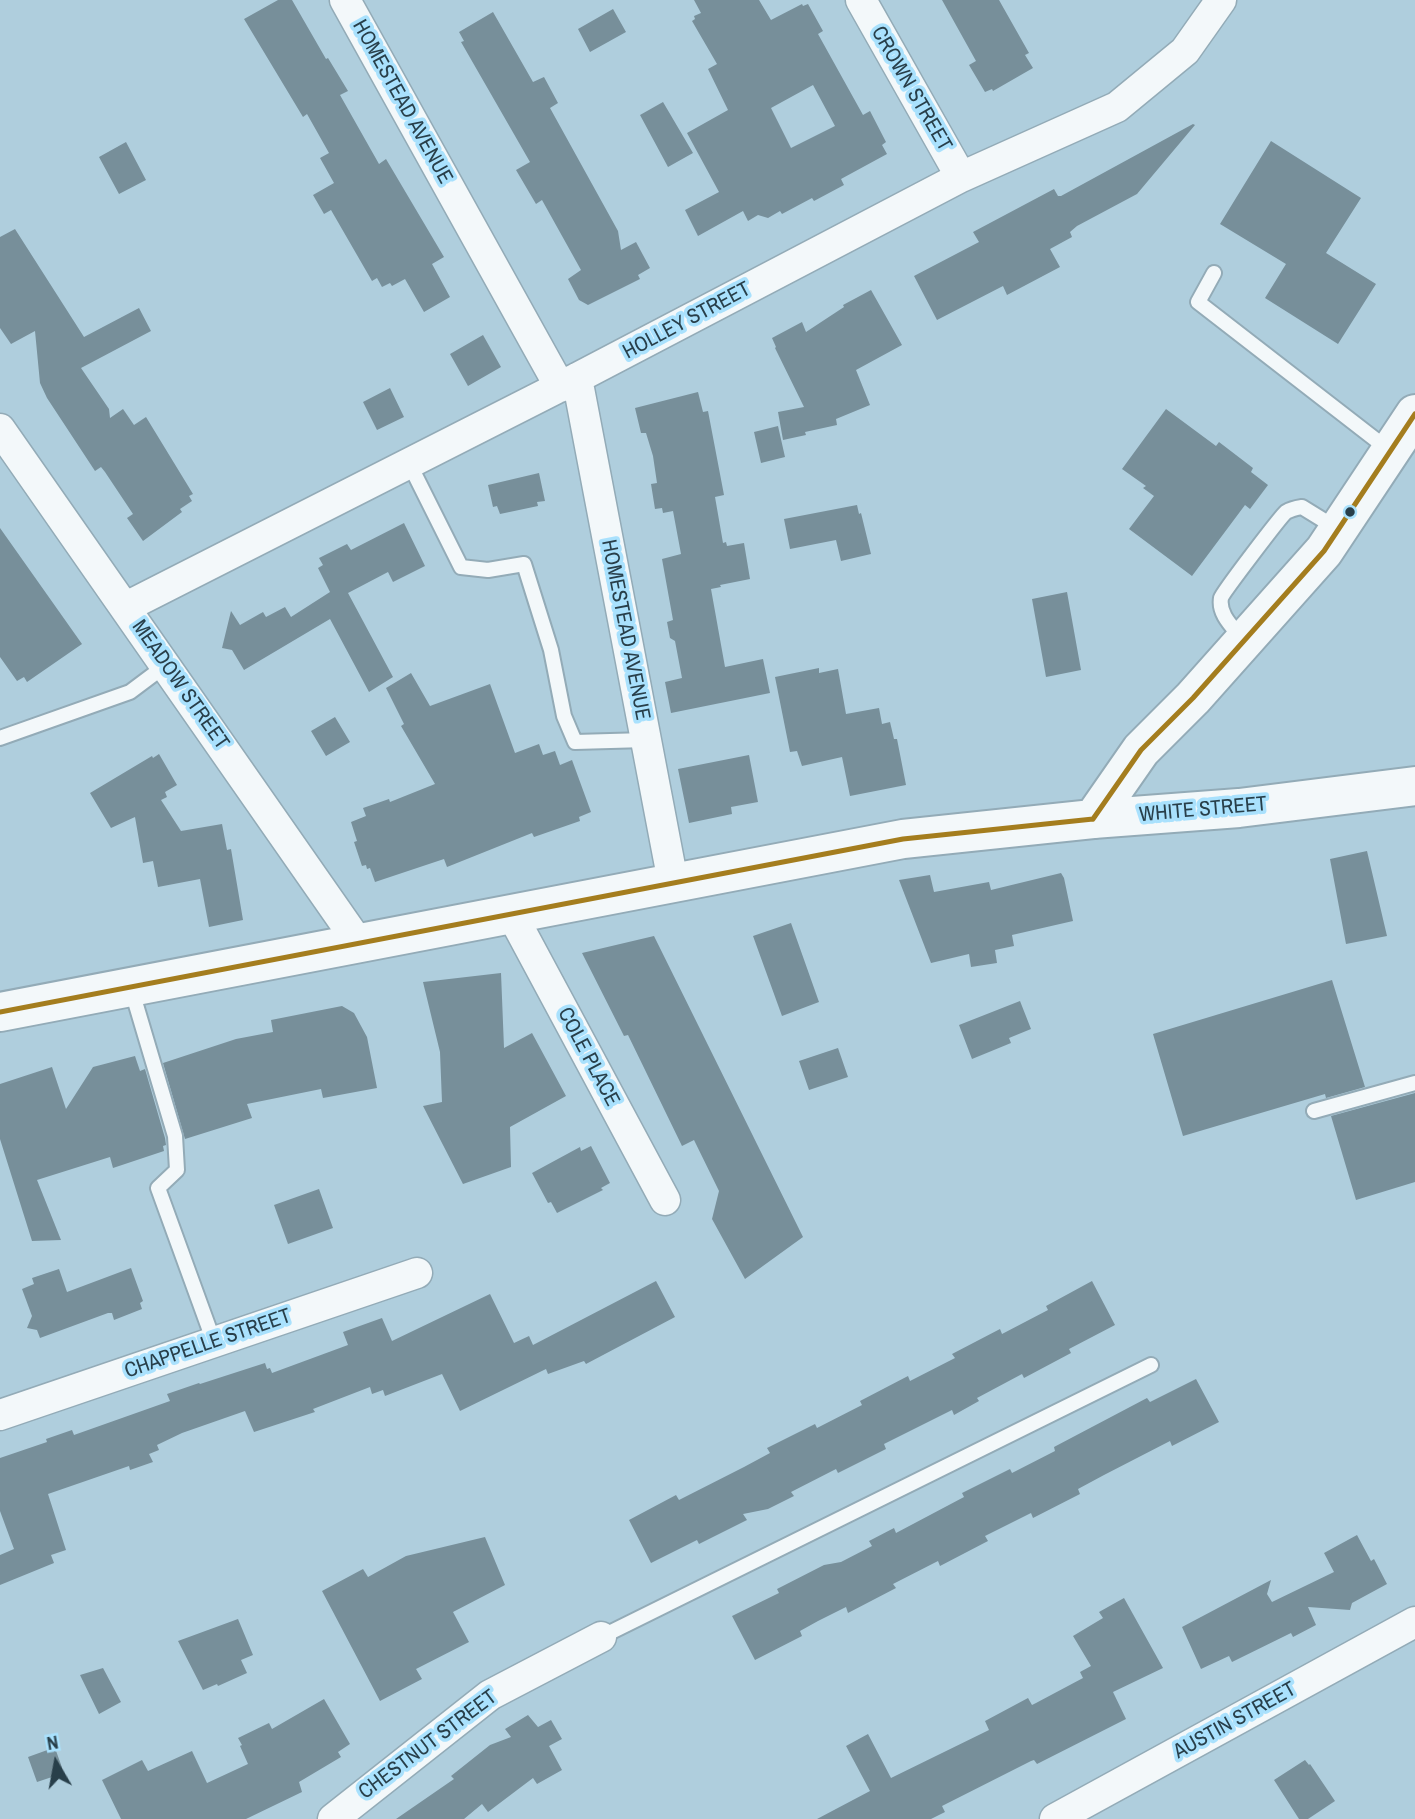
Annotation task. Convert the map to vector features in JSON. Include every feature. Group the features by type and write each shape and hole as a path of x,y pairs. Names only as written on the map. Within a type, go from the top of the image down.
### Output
{"main road":[{"path":"1093,819 1141,750 1193,698 1324,551 1415,414"},
{"name":"WHITE STREET","path":"0,1012 903,839 1292,802 1415,786"}],"street":[{"name":"HOMESTEAD AVENUE","path":"345,0 568,383 646,740 673,882"},
{"name":"CROWN STREET","path":"861,0 961,177"},
{"name":"HOLLEY STREET","path":"126,607 568,383 961,177 1117,107 1185,51 1220,0"},
{"name":"MEADOW STREET","path":"0,429 358,942"},
{"name":"COLE PLACE","path":"511,913 665,1200"},
{"name":"CHAPPELLE STREET","path":"0,1415 417,1273"},
{"name":"AUSTIN STREET","path":"1055,1819 1092,1811 1415,1622"},
{"name":"CHESTNUT STREET","path":"333,1819 490,1695 601,1637"}],"lane":[{"path":"1214,273 1198,302 1390,451"},
{"path":"409,463 461,567 488,570 524,564 551,650 564,716 575,742 646,740"},
{"path":"1244,641 1223,615 1221,600 1227,586 1263,544 1284,514 1301,507 1338,530"},
{"path":"0,738 130,692 166,665"},
{"path":"130,986 175,1136 177,1170 158,1188 214,1342"},
{"path":"1314,1111 1415,1083"},
{"path":"601,1637 1151,1365"}],"building":[{"path":"278,0 292,0 348,91 340,95 379,164 386,159 444,257 432,264 450,297 424,312 405,279 392,286 390,283 382,287 377,278 372,281 331,210 324,214 313,195 334,183 320,158 329,153 307,114 303,117 244,19"},
{"path":"694,0 759,0 771,20 802,4 808,4 823,31 818,34 863,115 870,111 886,142 882,145 887,154 841,179 844,185 814,201 812,198 782,214 780,211 768,218 758,215 748,221 743,211 698,236 685,210 719,192 687,133 728,110 708,69 717,64 692,21 694,16 701,13","holes":["813,85 835,126 791,148 771,108"]},
{"path":"942,0 999,0 1029,53 1025,55 1033,68 993,91 992,89 985,92 969,65 976,61"},
{"path":"613,9 626,32 590,52 578,29"},
{"path":"493,12 533,82 544,77 558,103 550,108 618,231 621,250 636,242 650,268 638,275 640,279 588,305 579,300 568,279 581,270 542,200 536,204 516,170 530,162 461,42 464,41 459,32"},
{"path":"663,102 693,153 668,167 640,115"},
{"path":"1195,125 1137,194 1077,226 1070,232 1072,237 1050,249 1060,267 1007,295 1003,286 937,320 914,276 979,242 973,232 1054,189 1058,196 1061,196"},
{"path":"1271,141 1361,198 1326,253 1376,284 1338,344 1265,298 1286,264 1220,224"},
{"path":"126,142 146,180 119,194 99,157"},
{"path":"15,229 84,337 139,308 151,331 81,368 109,409 110,418 123,409 134,425 146,417 193,494 189,496 192,501 180,509 182,512 143,541 127,518 133,514 105,472 101,467 95,471 47,398 40,383 35,331 11,344 0,328 0,237"},
{"path":"871,290 902,345 856,370 870,405 836,419 837,425 783,440 778,412 804,407 772,338 802,322 806,332 844,307 843,305"},
{"path":"483,335 501,367 468,386 450,354"},
{"path":"390,388 404,417 377,430 363,402"},
{"path":"698,392 703,412 708,411 724,495 715,497 723,543 726,542 727,546 744,543 750,579 711,589 725,667 763,659 770,693 671,713 665,682 682,678 675,641 670,638 667,622 673,620 662,559 681,554 673,511 663,513 662,508 655,509 651,484 657,483 653,456 646,433 641,433 635,408"},
{"path":"1166,409 1216,446 1219,442 1253,468 1251,472 1268,485 1250,509 1245,505 1192,576 1129,529 1154,496 1143,488 1146,486 1122,469"},
{"path":"778,426 785,457 761,463 754,432"},
{"path":"539,473 545,501 537,502 538,506 500,514 497,506 493,507 488,485"},
{"path":"857,505 871,554 841,561 836,540 790,549 784,519"},
{"path":"404,523 425,566 393,582 388,572 348,593 393,677 369,692 330,619 244,670 232,650 222,648 231,611 240,625 263,612 266,617 285,607 291,617 330,592 318,568 323,565 319,558 347,544 351,550"},
{"path":"0,528 82,644 27,682 24,677 17,681 0,657"},
{"path":"1067,592 1081,670 1046,677 1032,599"},
{"path":"819,668 819,673 838,669 846,714 879,708 882,724 890,722 894,739 897,739 906,785 850,796 842,757 802,766 797,751 790,752 775,677"},
{"path":"411,673 430,706 490,684 515,753 539,744 543,755 555,751 560,765 572,760 591,812 579,817 580,821 534,837 532,833 447,867 444,859 375,882 370,868 362,866 351,822 366,816 363,808 389,799 390,802 435,784 401,726 404,724 386,688"},
{"path":"335,717 350,742 326,756 311,731"},
{"path":"159,754 177,785 165,792 167,797 161,800 181,831 222,824 227,850 231,849 243,920 209,927 200,879 158,887 153,861 143,863 135,817 111,828 90,793"},
{"path":"749,755 758,802 731,807 732,814 689,823 678,769"},
{"path":"1367,851 1387,936 1346,944 1330,859"},
{"path":"1061,873 1073,921 1012,935 1014,946 995,950 997,963 971,967 969,954 931,963 899,880 930,875 934,892 989,882 991,890"},
{"path":"791,923 819,1002 782,1016 753,936"},
{"path":"654,936 803,1237 745,1279 712,1219 719,1191 694,1140 682,1146 628,1035 624,1036 582,953"},
{"path":"501,973 504,1048 532,1033 566,1096 510,1127 511,1167 463,1184 423,1106 442,1102 440,1052 423,982"},
{"path":"1332,980 1365,1087 1326,1098 1325,1094 1183,1136 1153,1034"},
{"path":"1020,1001 1031,1029 1009,1038 1011,1043 972,1059 959,1025"},
{"path":"342,1006 354,1013 367,1037 377,1088 323,1098 321,1089 247,1104 252,1118 185,1139 163,1063 236,1039 273,1032 271,1020"},
{"path":"838,1048 848,1077 809,1090 799,1061"},
{"path":"135,1056 140,1071 145,1069 165,1138 164,1151 113,1168 110,1157 37,1180 61,1240 32,1241 0,1139 0,1084 52,1067 66,1109 93,1067"},
{"path":"1415,1093 1415,1182 1356,1200 1331,1116"},
{"path":"591,1146 610,1183 601,1188 603,1190 557,1213 551,1202 548,1203 532,1173 580,1147 581,1151"},
{"path":"319,1189 333,1228 288,1244 274,1205"},
{"path":"131,1268 143,1301 140,1303 142,1309 114,1320 112,1313 108,1313 40,1338 37,1330 27,1328 32,1316 22,1289 34,1284 32,1278 59,1269 67,1292"},
{"path":"656,1281 675,1317 586,1364 584,1361 548,1374 546,1369 460,1411 442,1374 385,1396 383,1390 372,1394 370,1387 313,1409 315,1412 254,1432 245,1411 182,1433 157,1445 159,1450 149,1454 153,1462 130,1470 129,1466 48,1494 66,1550 51,1555 54,1563 0,1585 0,1555 14,1549 0,1511 0,1458 47,1442 46,1439 72,1430 74,1435 170,1401 167,1394 199,1383 265,1363 272,1373 348,1345 343,1332 382,1318 392,1341 490,1294 514,1343 529,1336 533,1345"},
{"path":"1092,1281 1115,1325 1069,1349 1071,1353 1024,1378 1022,1374 977,1398 979,1401 954,1415 952,1410 884,1444 886,1449 838,1473 836,1469 791,1492 794,1496 768,1509 743,1514 747,1520 699,1544 697,1540 651,1563 629,1520 676,1495 679,1500 744,1467 770,1453 767,1448 815,1424 817,1428 862,1405 860,1401 908,1376 910,1381 955,1358 952,1354 1000,1329 1002,1334 1048,1310 1046,1306"},
{"path":"1196,1379 1219,1422 1172,1446 1170,1441 1104,1475 1078,1489 1080,1494 1033,1518 1031,1513 985,1536 988,1541 940,1566 938,1561 893,1584 896,1588 848,1613 846,1607 818,1621 800,1631 802,1636 755,1660 732,1616 779,1593 777,1589 824,1565 841,1562 872,1546 869,1541 894,1528 896,1533 964,1497 962,1493 1010,1469 1012,1473 1055,1451 1054,1447 1147,1398 1150,1402"},
{"path":"1357,1535 1387,1584 1352,1603 1350,1610 1308,1607 1316,1625 1293,1637 1291,1633 1232,1662 1229,1656 1201,1669 1182,1627 1271,1580 1267,1594 1272,1602 1334,1572 1324,1553"},
{"path":"485,1537 505,1585 453,1612 469,1642 416,1669 422,1679 380,1701 322,1591 363,1569 368,1577 406,1556"},
{"path":"1124,1598 1163,1668 1113,1692 1126,1719 1037,1764 1034,1760 1031,1761 942,1806 945,1812 931,1819 817,1819 870,1791 846,1746 868,1734 891,1778 989,1730 985,1721 1028,1698 1032,1705 1083,1678 1080,1672 1091,1666 1073,1636 1103,1618 1099,1612"},
{"path":"238,1619 253,1655 241,1660 247,1673 203,1690 178,1641"},
{"path":"103,1668 121,1702 99,1714 80,1675"},
{"path":"324,1699 350,1744 338,1752 341,1757 299,1782 302,1792 246,1819 121,1819 102,1780 142,1760 148,1771 192,1751 207,1783 248,1764 238,1738 269,1723 272,1729"},
{"path":"528,1715 538,1727 551,1720 562,1739 549,1746 562,1770 537,1784 533,1778 488,1812 482,1804 464,1819 396,1819 454,1779 451,1776 490,1745 511,1737 505,1729"},
{"path":"53,1748 64,1773 37,1782 28,1757"},
{"path":"1305,1760 1335,1801 1308,1819 1299,1819 1274,1780"}],"transit line":[{"path":"1093,819 1141,750 1193,698 1324,551 1415,414"},
{"path":"0,1012 903,839 1093,819"}]}
